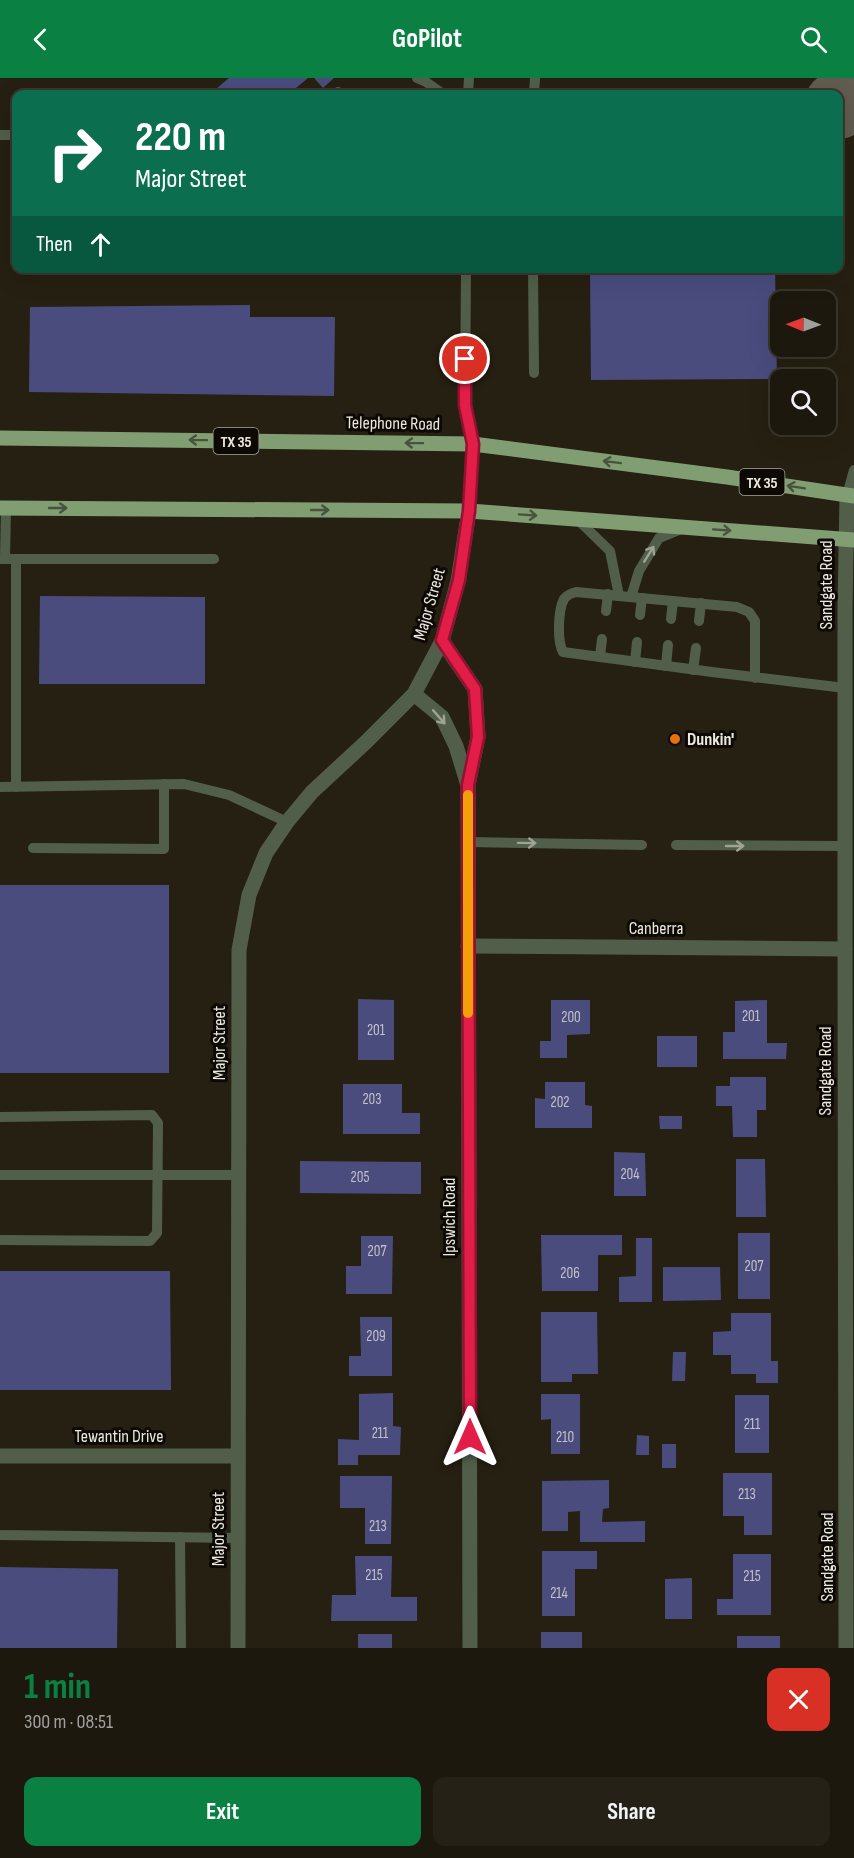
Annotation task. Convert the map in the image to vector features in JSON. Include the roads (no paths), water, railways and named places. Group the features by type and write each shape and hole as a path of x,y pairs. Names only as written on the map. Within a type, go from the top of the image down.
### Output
{"main road":[{"name":"Telephone Road","path":"0,438 473,444 851,495"},
{"path":"3,508 469,511 850,539"}],"street":[{"name":"Sandgate Road","path":"846,1648 845,688 850,662 851,495"},
{"name":"Major Street","path":"238,1648 238,950 249,895 266,853 287,822 312,792 414,694 442,640 459,580 469,511"},
{"name":"Ipswich Road","path":"442,640 475,689 478,737 468,785 470,1648"},
{"name":"Ipswich Road","path":"414,694 442,717 456,746 468,785"},
{"name":"Canberra","path":"468,946 845,949"},
{"name":"Tewantin Drive","path":"0,1456 238,1456"}],"lane":[{"path":"417,78 437,90"},
{"path":"466,273 465,405 473,444 469,511"},
{"path":"533,273 534,373"},
{"path":"851,495 854,470"},
{"path":"3,508 16,787"},
{"path":"576,519 610,550 625,596 640,615"},
{"path":"606,611 625,596 659,538 686,527"},
{"path":"7,559 214,559"},
{"path":"755,678 755,621 749,612 737,607 576,592 568,595 563,601 558,634 563,652 755,678 845,688"},
{"path":"671,619 672,601"},
{"path":"699,621 701,603"},
{"path":"600,657 602,639"},
{"path":"635,662 637,642"},
{"path":"666,666 668,645"},
{"path":"693,670 696,648"},
{"path":"33,848 164,849 164,784"},
{"path":"0,787 184,784 229,795 287,822"},
{"path":"468,842 642,845"},
{"path":"676,845 845,846"},
{"path":"0,1117 152,1115 158,1123 157,1233 150,1241 0,1240"},
{"path":"0,1175 237,1175"},
{"path":"0,1535 238,1538"},
{"path":"180,1538 181,1648"}],"place":[{"name":"Dunkin'","path":"675,739"}]}
